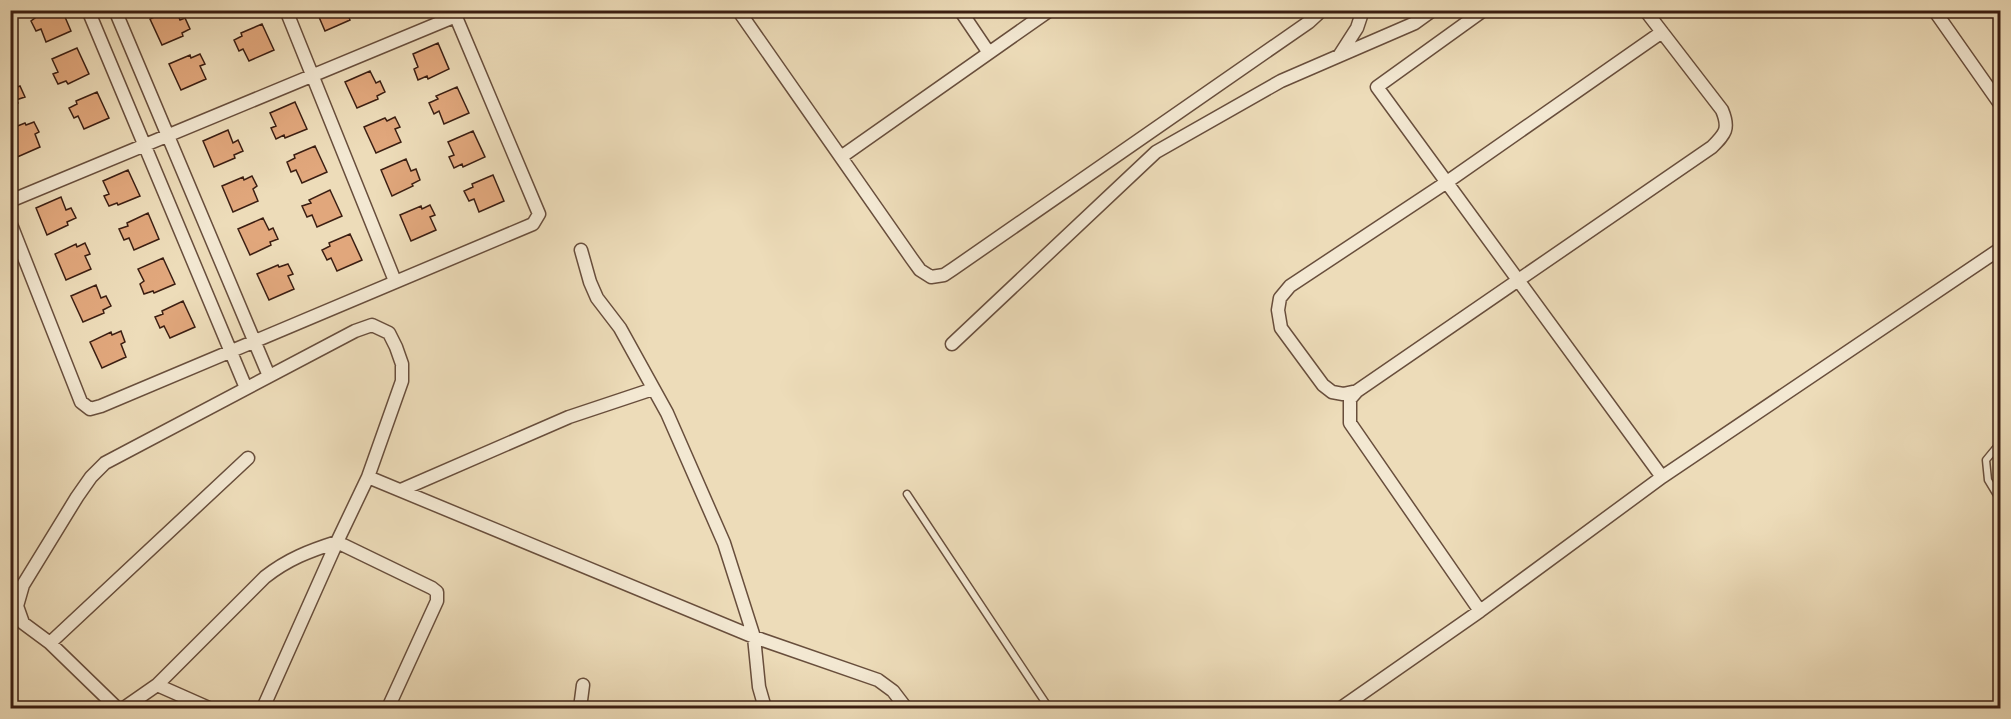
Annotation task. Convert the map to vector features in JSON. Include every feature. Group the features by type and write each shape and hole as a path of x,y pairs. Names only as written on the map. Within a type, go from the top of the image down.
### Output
{"street":[{"path":"88,10 246,388"},
{"path":"115,10 269,376"},
{"path":"286,10 395,281"},
{"path":"738,10 920,270 931,277 944,275 1309,22 1322,10"},
{"path":"960,10 989,53"},
{"path":"840,158 1050,10"},
{"path":"1338,57 1357,28 1363,10"},
{"path":"1484,10 1377,87 1662,477"},
{"path":"1480,611 1350,423 1350,399 1357,391 1712,147 1725,134 1727,120 1722,110 1645,10"},
{"path":"1934,10 2001,104"},
{"path":"952,344 1156,152 1281,81 1414,23 1431,11"},
{"path":"10,201 313,75 454,13 538,214 533,224 90,409 81,402 10,222"},
{"path":"1357,391 1343,394 1332,392 1323,385 1281,328 1278,310 1280,298 1290,286 1447,182 1662,32"},
{"path":"1341,708 1480,611 1662,477 2001,249"},
{"path":"580,250 597,298 620,328 667,413 724,543 754,637 759,687 765,708"},
{"path":"117,708 50,643 23,623 16,606 23,585 91,477 105,463 355,331 372,325 389,333 402,364 402,381 368,477 336,542 263,708"},
{"path":"401,490 570,417 653,389"},
{"path":"50,643 248,458"},
{"path":"368,477 754,637 878,680 893,691 906,708"},
{"path":"124,708 157,685 278,567 293,557 336,542 437,592 437,601 388,708"},
{"path":"157,685 209,708"},
{"path":"580,708 583,685"}],"lane":[{"path":"2001,442 1986,460 1988,480 2001,500"},
{"path":"907,494 1049,708"}],"building":[{"path":"46,10 62,10 71,31 46,42 41,29 36,31 31,21"},
{"path":"169,10 176,10 180,20 185,18 190,29 182,33 183,36 162,45 150,19"},
{"path":"316,10 346,10 350,20 325,31"},
{"path":"262,24 274,50 249,61 243,49 239,51 234,40 242,36 241,33"},
{"path":"438,43 449,69 428,79 427,76 418,80 414,69 418,67 413,54"},
{"path":"77,48 89,74 68,84 66,81 58,84 53,74 58,72 52,59"},
{"path":"200,54 205,64 200,66 206,79 181,90 169,64 190,55 191,58"},
{"path":"370,71 376,83 380,81 385,92 377,96 378,99 357,108 345,82"},
{"path":"10,78 15,88 20,86 25,97 16,100 18,103 10,107"},
{"path":"457,87 469,113 444,124 439,111 434,114 429,103 438,99 436,96"},
{"path":"97,92 109,118 84,129 78,116 74,118 69,108 77,104 76,101"},
{"path":"295,102 307,129 285,138 284,135 276,139 271,128 276,126 270,113"},
{"path":"395,117 400,127 395,129 401,142 376,153 364,127 385,118 387,121"},
{"path":"34,122 39,132 35,134 40,147 15,158 10,147 10,129"},
{"path":"228,130 233,143 238,140 243,151 234,155 235,158 214,167 203,141"},
{"path":"473,131 485,157 463,167 462,164 454,168 449,157 454,155 448,142"},
{"path":"315,146 327,172 302,183 296,170 291,172 287,162 295,158 294,155"},
{"path":"406,159 411,171 416,169 420,180 392,196 381,170"},
{"path":"128,170 140,196 118,205 117,203 109,206 104,196 109,194 103,181"},
{"path":"493,175 504,201 479,212 474,199 469,201 464,191 473,187 472,184"},
{"path":"252,176 257,186 253,189 258,201 233,212 222,186 243,177 244,180"},
{"path":"330,190 342,216 317,227 312,215 307,217 302,206 311,203 309,200"},
{"path":"61,197 66,210 71,208 76,218 67,222 68,225 47,235 36,208"},
{"path":"430,205 435,215 430,217 436,230 411,241 400,215 421,206 422,209"},
{"path":"148,213 159,239 134,250 129,238 124,240 119,229"},
{"path":"263,218 269,230 273,228 278,239 250,255 238,229"},
{"path":"350,234 362,260 337,271 331,258 327,260 322,250 330,246 329,243"},
{"path":"85,243 90,254 85,256 91,269 66,280 55,254 76,244 77,247"},
{"path":"163,258 175,284 154,293 153,291 144,294 140,284 144,281 138,269"},
{"path":"288,264 293,274 288,276 294,289 269,300 257,274 278,265 279,267"},
{"path":"96,285 101,298 106,296 111,306 103,310 104,313 83,322 71,296"},
{"path":"183,301 195,327 170,338 164,326 160,328 155,317"},
{"path":"121,331 125,342 121,344 126,357 102,368 90,342 111,332 112,335"}]}
